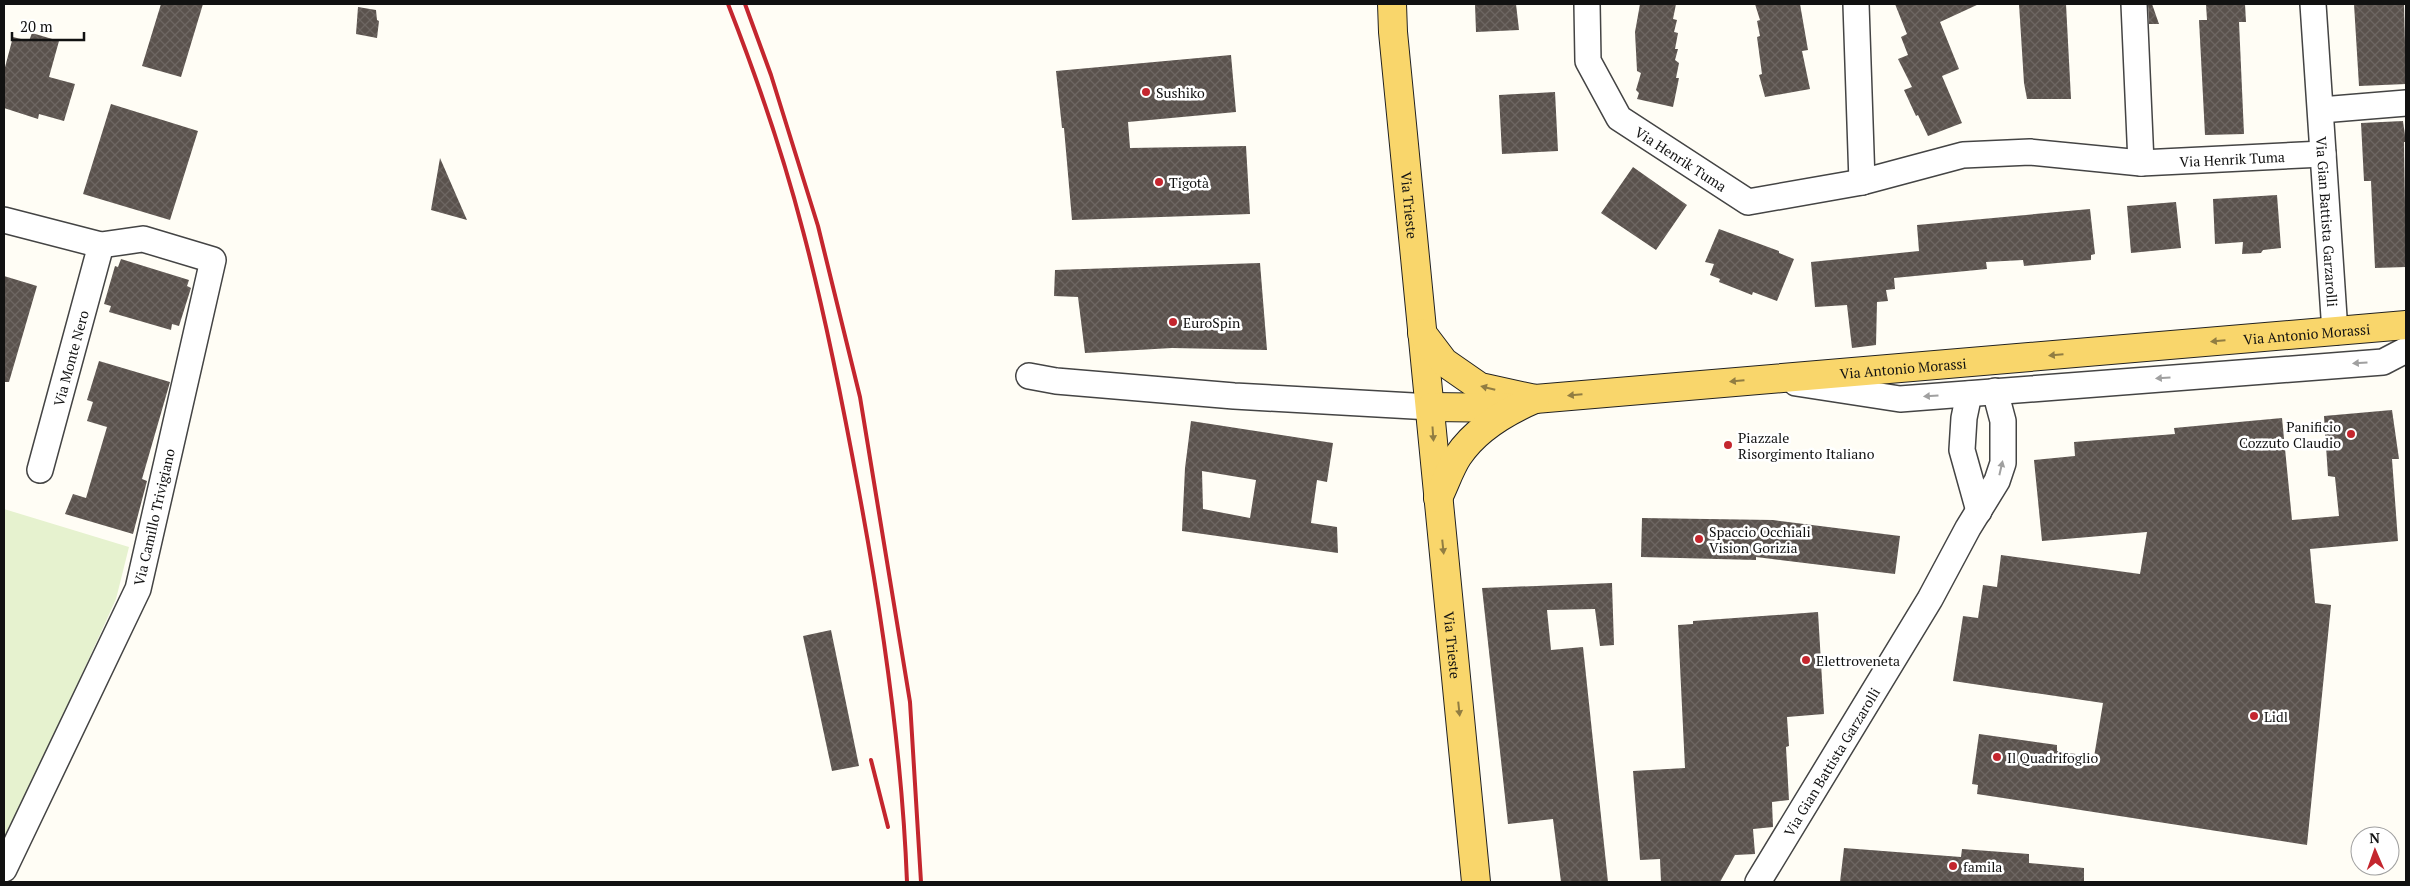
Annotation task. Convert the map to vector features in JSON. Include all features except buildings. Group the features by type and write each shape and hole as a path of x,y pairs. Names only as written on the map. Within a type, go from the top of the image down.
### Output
{"main road":[{"name":"Via Trieste","path":"1392,4 1393,32 1476,882"},
{"name":"Via Antonio Morassi","path":"1422,333 1444,362 1480,387 1524,403 1771,378 2406,325"},
{"path":"1430,407 1524,403"},
{"path":"1438,499 1458,456 1482,430 1524,403"}],"street":[{"name":"Via Henrik Tuma","path":"1587,4 1588,61 1619,118 1748,202 1862,182 1963,155 2030,152 2141,163 2323,154"},
{"path":"1856,4 1862,182"},
{"path":"2134,4 2141,163"},
{"name":"Via Gian Battista Garzarolli","path":"2313,4 2335,332"},
{"path":"2321,110 2406,103"},
{"path":"4,220 101,244"},
{"name":"Via Camillo Trivigiano","path":"4,868 138,589 213,260 142,239 101,244"},
{"name":"Via Monte Nero","path":"40,470 101,244"},
{"path":"1771,378 1900,398 2383,362 2406,350"},
{"path":"1029,376 1056,381 1214,394 1430,407"},
{"name":"Via Gian Battista Garzarolli","path":"1758,882 1930,599 1997,481 2003,463 2003,421 1995,391"},
{"path":"1969,394 1964,418 1962,450 1979,511"}],"green space":[{"path":"4,509 129,547 116,599 38,771 4,837"}],"railway":[{"path":"728,4 769,116 787,173 819,296 840,394 868,540 890,686 901,784 907,882"},
{"path":"745,4 771,75 818,226 860,397 910,702 921,882"},
{"path":"871,760 888,827"}],"place":[{"name":"Sushiko","path":"1146,92"},
{"name":"Tigotà","path":"1159,182"},
{"name":"EuroSpin","path":"1173,322"},
{"name":"Panificio Cozzuto Claudio","path":"2351,434"},
{"name":"Piazzale Risorgimento Italiano","path":"1728,445"},
{"name":"Spaccio Occhiali Vision Gorizia","path":"1699,539"},
{"name":"Elettroveneta","path":"1806,660"},
{"name":"Lidl","path":"2254,716"},
{"name":"Il Quadrifoglio","path":"1997,757"},
{"name":"famila","path":"1953,866"}]}
